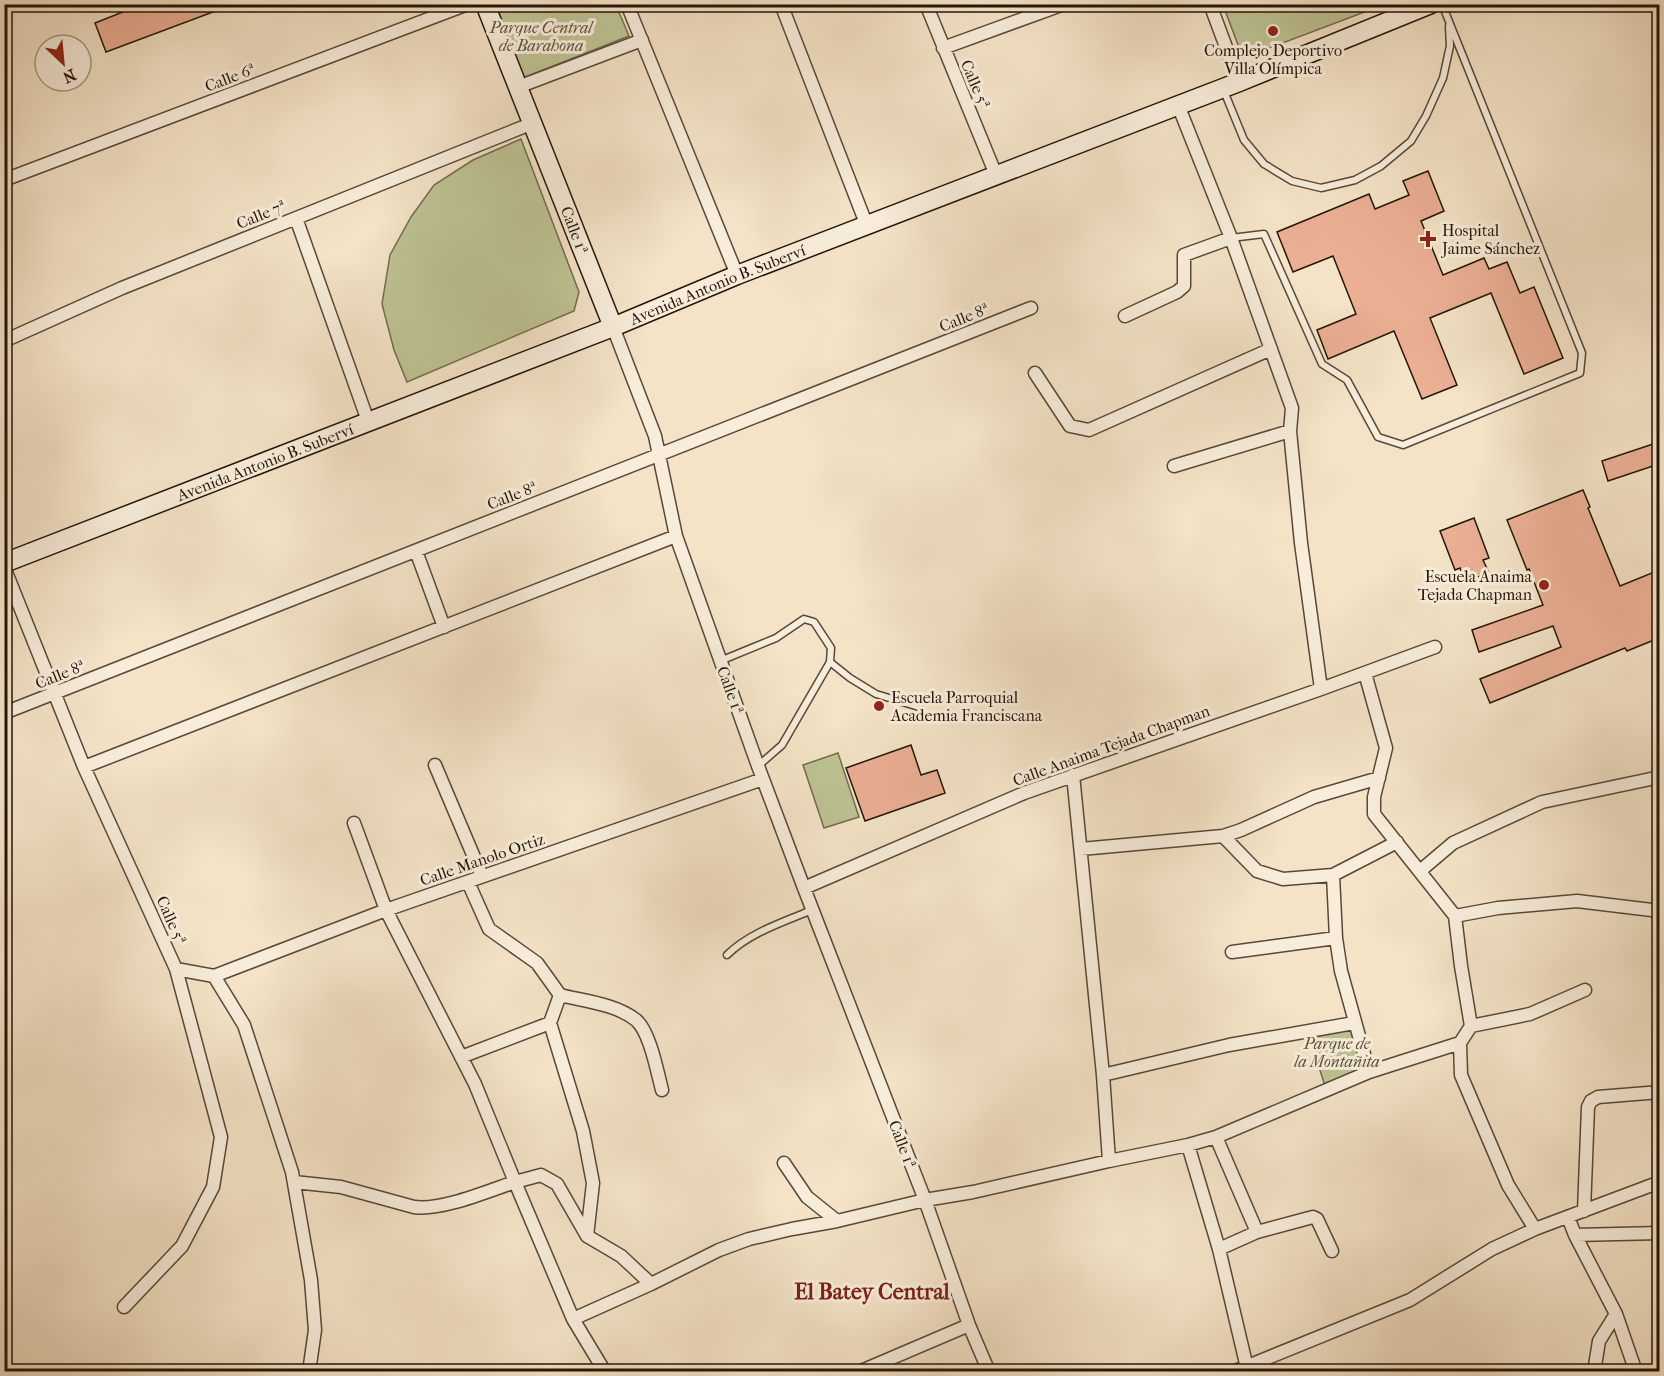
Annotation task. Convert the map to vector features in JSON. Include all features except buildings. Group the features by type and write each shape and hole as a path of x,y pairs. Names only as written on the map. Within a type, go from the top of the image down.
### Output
{"main road":[{"name":"Calle 1ª","path":"485,4 613,327"},
{"name":"Avenida Antonio B. Suberví","path":"4,565 613,327 737,275 1231,85 1431,4"}],"street":[{"name":"Calle 6ª","path":"4,180 468,4"},
{"path":"627,4 737,275"},
{"path":"781,4 867,226"},
{"name":"Calle 5ª","path":"926,4 996,175"},
{"path":"943,48 1064,4"},
{"path":"1210,4 1231,85"},
{"path":"518,87 642,40"},
{"path":"1178,105 1231,238 1292,408 1290,430 1301,543 1321,689"},
{"name":"Calle 7ª","path":"4,341 122,288 533,123"},
{"path":"296,218 368,422"},
{"path":"1125,316 1177,292 1184,286 1184,255 1231,238"},
{"name":"Calle 8ª","path":"4,713 1031,308"},
{"name":"Calle 1ª","path":"613,327 655,436 676,536 720,661 812,910 925,1200 969,1325 989,1371"},
{"path":"1035,373 1070,426 1089,430 1271,349"},
{"path":"1174,466 1290,430"},
{"path":"84,767 676,536"},
{"path":"416,551 444,627"},
{"name":"Calle 5ª","path":"4,565 84,767 176,969 214,976"},
{"name":"Calle Anaima Tejada Chapman","path":"804,888 1024,793 1435,647"},
{"path":"1365,673 1386,748 1374,797 1374,814 1455,916 1471,1026 1460,1043 1461,1075 1508,1185 1535,1229"},
{"path":"435,765 482,876"},
{"path":"1072,775 1103,1074 1109,1161"},
{"path":"1420,871 1454,843 1542,802 1659,777"},
{"path":"1081,849 1223,836 1314,797 1379,778"},
{"name":"Calle Manolo Ortiz","path":"214,976 386,910 763,779"},
{"path":"354,823 386,910 475,1084 573,1319 605,1371"},
{"path":"1223,836 1257,871 1283,879 1333,875 1396,842"},
{"path":"1333,875 1336,938 1341,971 1369,1072"},
{"path":"468,882 489,929 537,963 560,995 611,1006 637,1021 649,1042 662,1090"},
{"path":"1455,916 1498,908 1577,901 1659,911"},
{"path":"1232,952 1336,938"},
{"path":"124,1307 182,1246 213,1187 221,1137 176,969"},
{"path":"214,976 244,1025 294,1182 312,1290 315,1330 309,1371"},
{"path":"1471,1026 1530,1014 1585,990"},
{"path":"560,995 550,1023 583,1131 593,1183 587,1236"},
{"path":"461,1057 550,1023"},
{"path":"1103,1074 1229,1045 1354,1023"},
{"path":"573,1319 719,1250 749,1239 1188,1145 1216,1137 1369,1072 1460,1043"},
{"path":"1584,1211 1588,1107 1598,1097 1659,1092"},
{"path":"1216,1137 1257,1232"},
{"path":"1188,1145 1219,1249 1247,1368"},
{"path":"784,1163 807,1197 837,1221"},
{"path":"294,1182 341,1187 426,1209 541,1175 557,1184 587,1236 621,1256 651,1284"},
{"path":"1233,1371 1247,1368 1410,1300 1492,1249 1535,1229 1659,1182"},
{"path":"1219,1249 1257,1232 1313,1217 1317,1219 1332,1251"},
{"path":"1568,1217 1616,1314 1636,1371"},
{"path":"1575,1235 1659,1233"},
{"path":"1594,1371 1599,1341 1616,1314"},
{"path":"859,1371 969,1325"}],"lane":[{"path":"1231,238 1264,234 1322,364 1347,380 1378,437 1403,445 1580,373 1582,353 1442,4"},
{"path":"1231,85 1244,140 1264,164 1292,181 1321,188 1355,180 1382,166 1411,141 1426,116 1443,78 1450,46 1448,20"},
{"path":"720,661 776,638 804,619 813,622 831,648 830,662 782,745 758,766"},
{"path":"830,662 876,694 919,707"},
{"path":"727,956 736,946 768,928 812,910"}],"green space":[{"name":"Complejo Deportivo Villa Olímpica","path":"1223,4 1383,5 1243,58"},
{"name":"Parque Central de Barahona","path":"494,5 616,5 629,36 523,78"},
{"path":"521,139 579,292 574,311 407,382 394,350 382,304 390,255 411,217 434,185 473,160"},
{"path":"838,753 859,817 824,828 803,765"},
{"name":"Parque de la Montañita","path":"1352,1028 1364,1069 1325,1086 1309,1036"}],"place":[{"name":"Complejo Deportivo Villa Olímpica","path":"1273,31"},
{"name":"Hospital Jaime Sánchez","path":"1428,239"},
{"name":"Escuela Anaima Tejada Chapman","path":"1544,585"},
{"name":"Escuela Parroquial Academia Franciscana","path":"879,706"}],"district":[{"name":"El Batey Central","path":"872,1291"}]}
